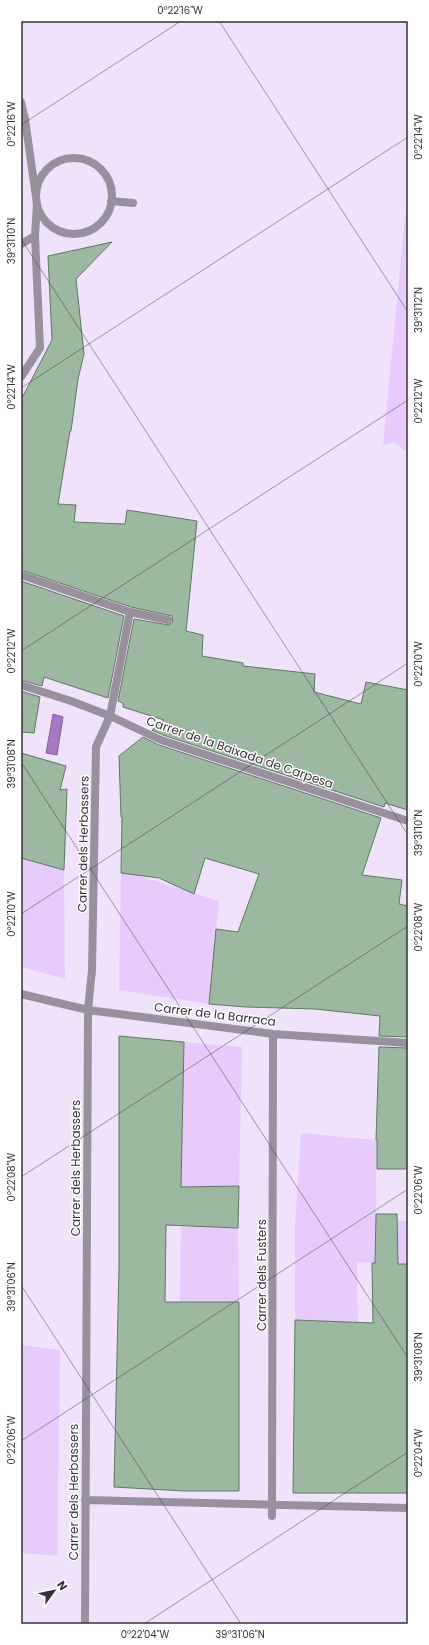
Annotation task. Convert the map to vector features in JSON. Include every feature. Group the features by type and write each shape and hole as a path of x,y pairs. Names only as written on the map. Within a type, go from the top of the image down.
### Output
{"street":[{"path":"21,102 25,119 37,204 41,215 49,225 59,231 72,234 85,232 96,227 105,218 110,206 112,193 109,180 101,170 91,162 79,158 67,159 56,163 46,170 39,180 36,192 37,204 35,236 40,348 21,377"},
{"path":"111,201 133,203"},
{"path":"21,244 35,236"},
{"path":"21,575 130,612 168,620"},
{"name":"Carrer dels Herbassers","path":"85,1624 88,1010 93,932 96,747 110,716 130,612"},
{"name":"Carrer de la Baixada de Carpesa","path":"21,685 71,701 110,716 161,740 408,821"},
{"name":"Carrer de la Barraca","path":"21,994 88,1010 273,1034 408,1043"},
{"name":"Carrer dels Fusters","path":"272,1516 273,1034"},
{"path":"85,1500 408,1508"}],"shaded area":[{"path":"408,187 408,453 394,442 383,445"},
{"path":"53,714 63,717 57,755 46,753"},
{"path":"21,858 64,870 65,979 21,967"},
{"path":"121,873 137,875 219,901 209,1004 119,990"},
{"path":"184,1042 242,1047 239,1186 181,1187"},
{"path":"301,1133 376,1140 376,1221 408,1221 408,1264 357,1262 358,1322 295,1320 295,1226"},
{"path":"198,1226 238,1228 239,1302 180,1301 181,1227"},
{"path":"21,1345 60,1350 57,1556 21,1553"}],"building":[{"path":"112,242 76,279 84,354 78,379 71,431 58,504 76,505 74,522 125,524 127,510 197,521 186,631 203,635 202,656 243,663 243,666 315,674 314,692 361,704 366,682 408,690 408,810 385,803 384,807 163,735 152,730 164,720 123,707 123,703 118,701 134,619 169,625 173,622 172,616 131,607 21,570 21,400 52,340 48,256"},
{"path":"21,581 124,616 108,698 44,677 42,686 21,680"},
{"path":"21,691 40,697 34,733 21,732"},
{"path":"143,737 159,745 381,818 362,875 402,880 399,904 408,906 408,1037 379,1036 380,1016 315,1009 246,1007 209,1004 216,929 238,932 259,874 205,858 194,894 159,878 121,873 122,817 119,756"},
{"path":"21,753 66,766 60,790 67,789 64,870 21,858"},
{"path":"119,1036 184,1042 181,1187 239,1186 238,1228 166,1225 165,1302 239,1302 239,1491 184,1491 114,1487 119,1267"},
{"path":"379,1047 408,1048 408,1169 377,1169 376,1140"},
{"path":"376,1214 397,1214 398,1264 408,1264 408,1493 293,1493 295,1320 373,1323 372,1263 375,1263"}]}
